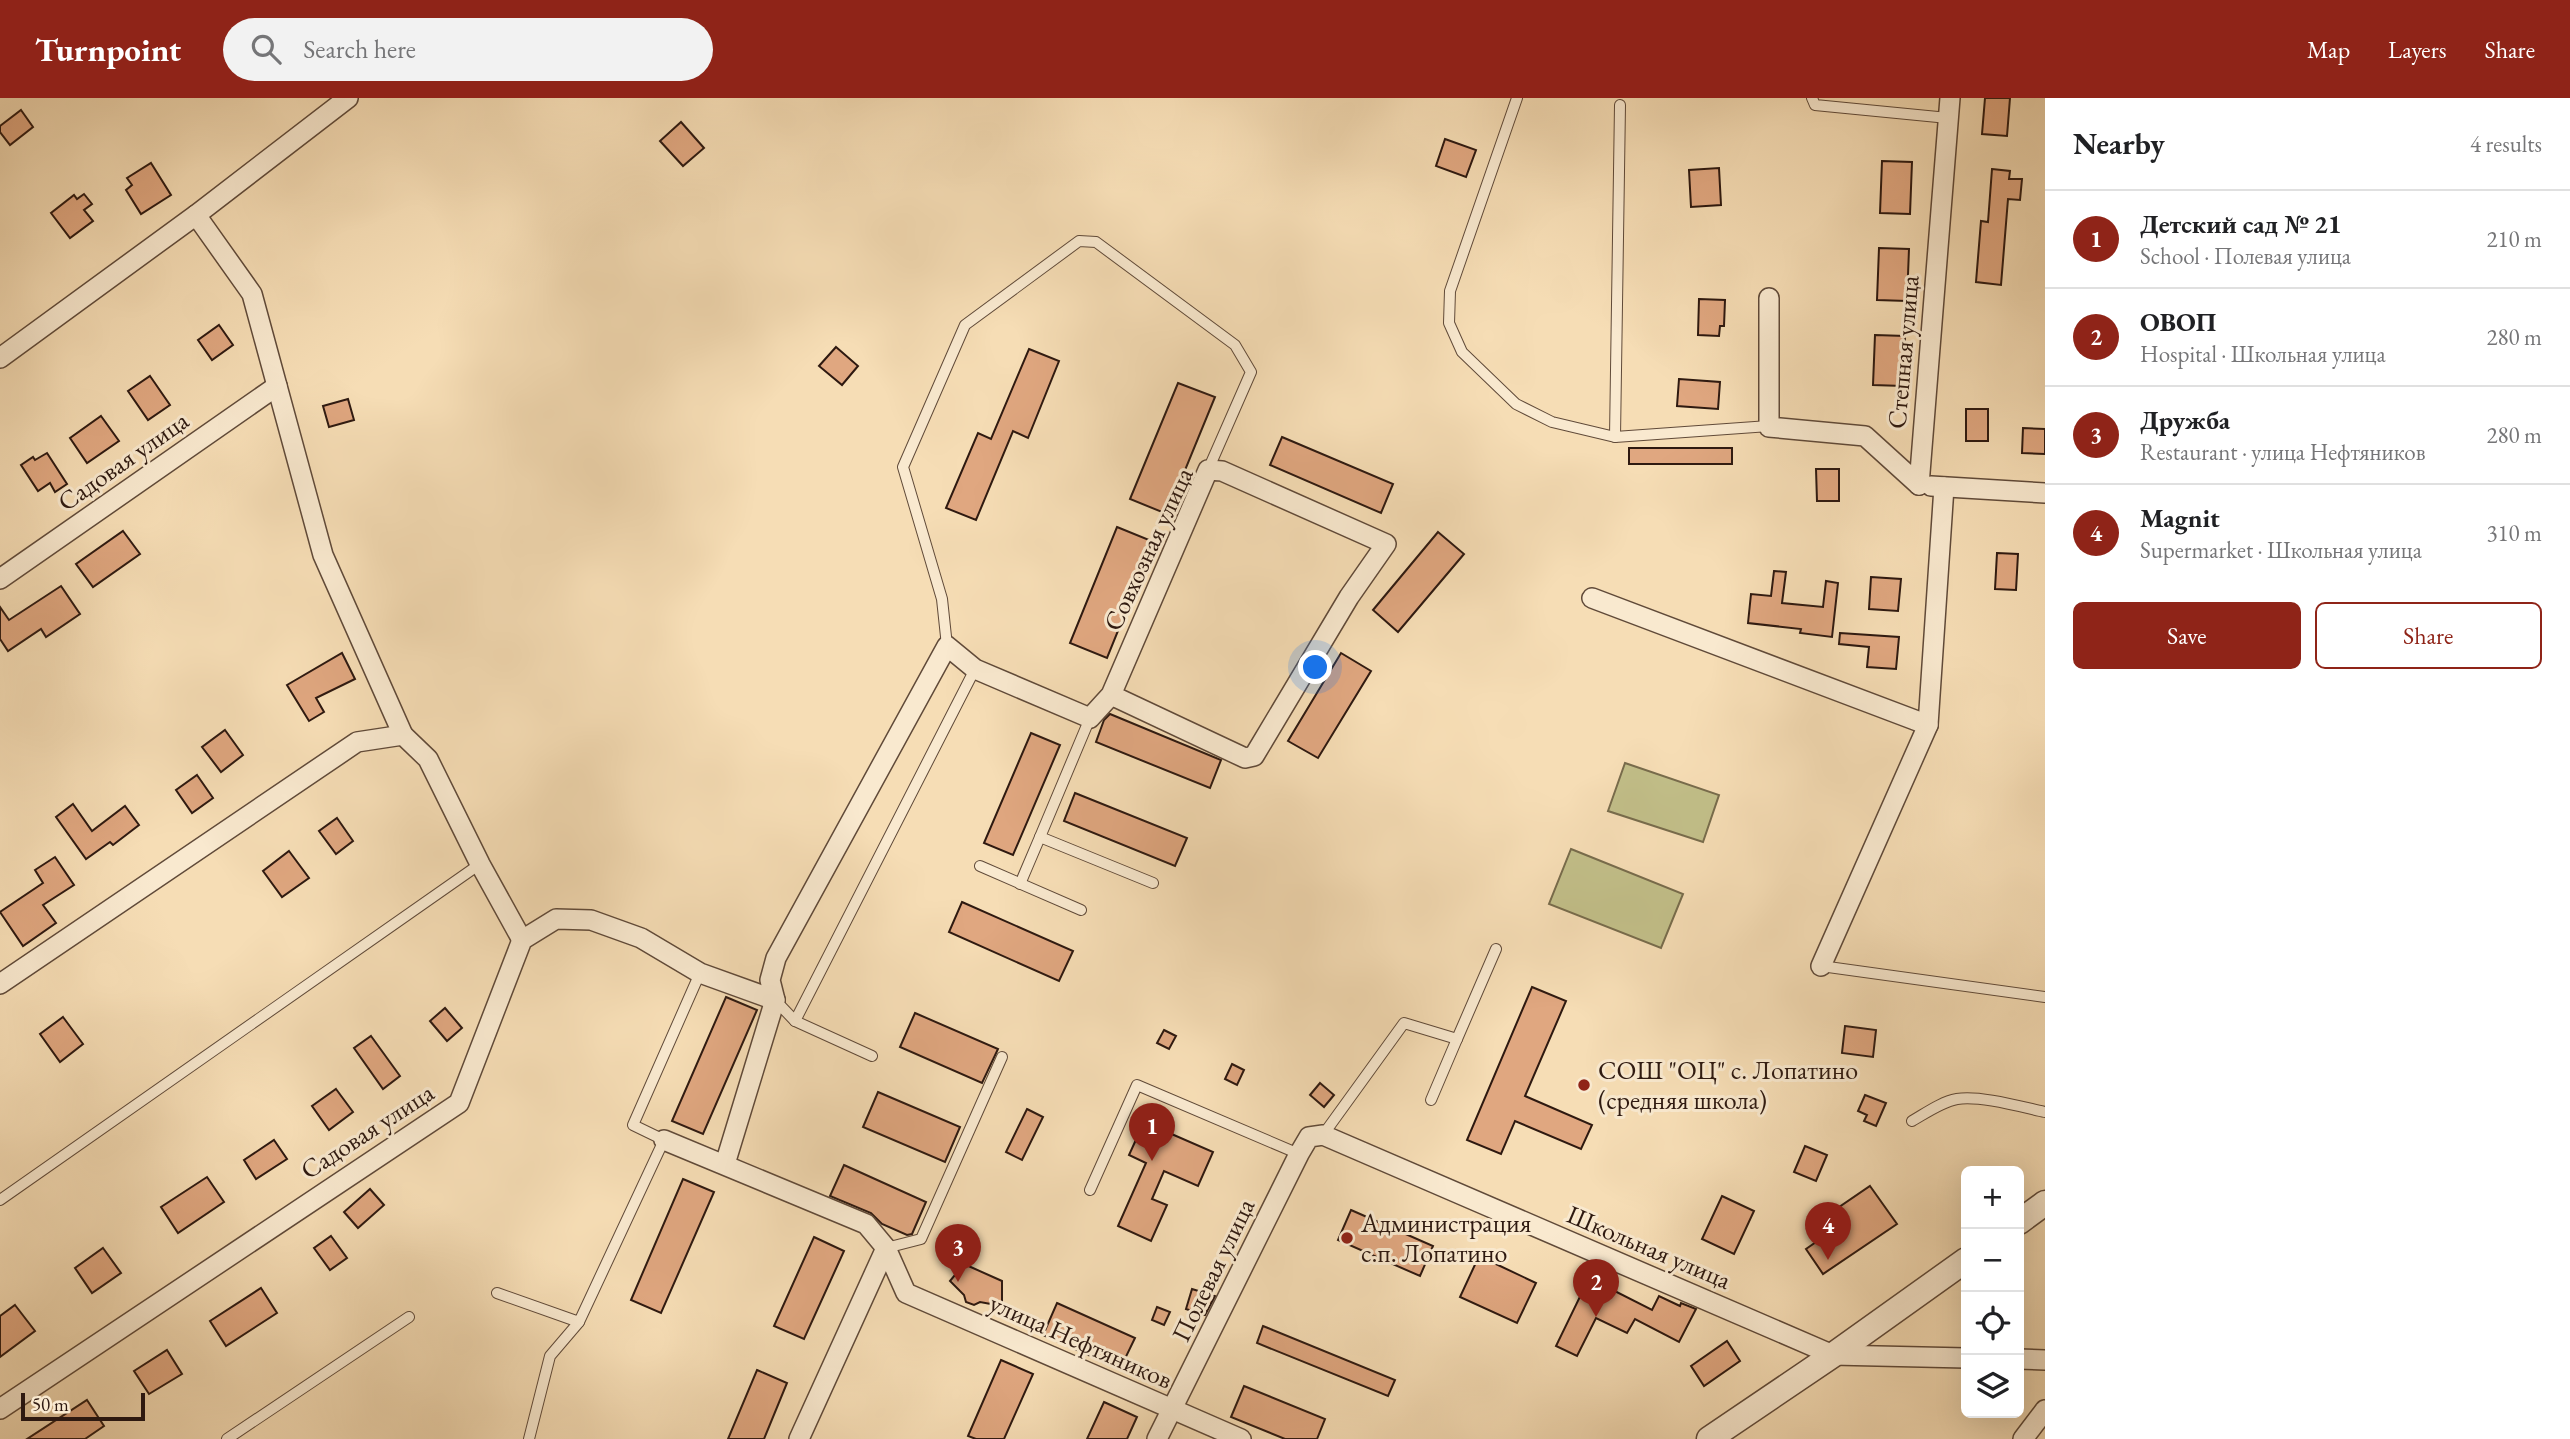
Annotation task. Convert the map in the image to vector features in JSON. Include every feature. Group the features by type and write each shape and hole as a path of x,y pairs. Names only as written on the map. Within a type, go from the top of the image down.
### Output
{"street":[{"path":"0,358 196,215 348,98"},
{"name":"Степная улица","path":"1919,485 1949,108"},
{"path":"196,215 252,295 323,555 403,735 428,759 480,864 522,940 556,919 591,920 641,938 700,972 775,1000"},
{"path":"1769,298 1769,426 1865,436 1919,485 2045,493"},
{"name":"Садовая улица","path":"0,579 277,386"},
{"name":"Совхозная улица","path":"1090,718 1111,695 1208,470 1222,471 1386,544 1349,597 1254,756 1245,758 1111,695"},
{"path":"1821,965 1928,725 1944,486"},
{"path":"1592,598 1928,725"},
{"path":"725,1164 775,1000 771,980 776,958 947,646 975,669 1090,718"},
{"path":"0,984 357,743 403,735"},
{"name":"Садовая улица","path":"0,1409 459,1102 522,940"},
{"name":"Полевая улица","path":"1157,1439 1299,1154 1309,1137 1323,1135"},
{"name":"Школьная улица","path":"1323,1135 1833,1355 1961,1358"},
{"name":"улица Нефтяников","path":"664,1140 866,1224 886,1248 906,1293 1241,1439"},
{"path":"2024,1218 2045,1203"},
{"path":"799,1439 886,1248"},
{"path":"1709,1439 1961,1264"},
{"path":"2024,1359 2045,1360"},
{"path":"2023,1439 2045,1410"}],"lane":[{"path":"1517,98 1450,291 1449,323 1462,352 1516,404 1552,422 1615,437 1769,426"},
{"path":"1812,98 1815,105 1949,108"},
{"path":"1615,437 1620,105"},
{"path":"947,646 942,599 903,467 965,324 1079,241 1096,242 1235,345 1251,372 1208,470"},
{"path":"795,1021 975,669"},
{"path":"1020,884 1090,718"},
{"path":"1040,837 1153,883"},
{"path":"0,1200 480,864"},
{"path":"980,866 1081,910"},
{"path":"1432,1100 1496,949"},
{"path":"1821,965 2045,997"},
{"path":"529,1439 550,1356 579,1322 664,1140 633,1125 700,972"},
{"path":"775,1000 795,1021 872,1056"},
{"path":"1323,1135 1404,1023 1457,1039"},
{"path":"886,1248 921,1239 1002,1057"},
{"path":"1090,1190 1137,1085 1299,1154"},
{"path":"1912,1121 1958,1099 1992,1101 2045,1112"},
{"path":"497,1293 579,1322"},
{"path":"227,1439 409,1317"}],"shaded area":[{"path":"1625,763 1719,795 1703,842 1608,811"},
{"path":"1571,849 1683,894 1661,948 1549,904"}],"building":[{"path":"1985,98 2010,98 2007,136 1982,134"},
{"path":"21,110 33,127 10,145 0,132 0,126"},
{"path":"681,122 704,148 683,166 660,141"},
{"path":"1445,139 1476,150 1466,177 1436,166"},
{"path":"1882,161 1912,162 1910,214 1880,213"},
{"path":"151,163 171,195 141,214 126,190 132,185 127,178"},
{"path":"1719,168 1721,205 1691,207 1689,170"},
{"path":"1992,169 2010,171 2009,179 2022,179 2020,200 2008,199 2001,285 1976,282 1981,221 1988,222"},
{"path":"84,194 92,204 84,210 93,221 70,238 51,213 74,195 77,199"},
{"path":"1879,248 1909,249 1907,301 1877,300"},
{"path":"1699,299 1725,300 1724,326 1720,326 1719,336 1698,335"},
{"path":"219,325 233,345 212,360 198,340"},
{"path":"1875,335 1905,336 1903,386 1873,385"},
{"path":"836,347 858,366 842,385 819,366"},
{"path":"1029,349 1059,361 1028,438 1013,431 976,520 946,508 978,433 991,439"},
{"path":"150,376 170,405 148,420 128,391"},
{"path":"1679,379 1720,382 1718,409 1677,406"},
{"path":"1178,383 1215,397 1167,514 1130,499"},
{"path":"348,399 354,420 329,427 323,406"},
{"path":"1966,409 1988,409 1988,441 1966,441"},
{"path":"101,416 119,441 87,463 70,438"},
{"path":"2023,428 2045,429 2045,454 2022,453"},
{"path":"1282,437 1393,484 1381,513 1270,465"},
{"path":"1629,448 1732,448 1732,464 1629,464"},
{"path":"47,453 67,484 55,492 50,483 38,491 21,465 33,457 35,460"},
{"path":"1816,469 1839,469 1839,501 1817,501"},
{"path":"1117,527 1154,542 1107,658 1070,643"},
{"path":"123,531 140,554 93,587 76,564"},
{"path":"1438,532 1464,554 1398,632 1373,610"},
{"path":"1997,553 2018,554 2016,590 1995,589"},
{"path":"1774,571 1786,572 1782,603 1823,607 1826,581 1838,583 1832,637 1800,633 1801,629 1748,623 1751,594 1771,596"},
{"path":"1871,577 1901,579 1898,611 1869,609"},
{"path":"61,586 80,614 46,637 41,629 8,651 0,639 0,607 9,620"},
{"path":"1840,633 1899,637 1896,669 1867,667 1869,647 1839,644"},
{"path":"342,653 355,679 316,698 324,712 309,721 287,685"},
{"path":"1341,653 1371,671 1318,758 1288,741"},
{"path":"1110,714 1221,760 1210,788 1096,742 1104,720"},
{"path":"225,730 243,755 221,772 202,747"},
{"path":"1031,733 1060,745 1013,855 984,843"},
{"path":"197,775 213,798 192,813 176,790"},
{"path":"1075,793 1187,838 1175,866 1064,821"},
{"path":"73,804 92,831 125,806 139,825 113,845 110,842 86,859 56,817"},
{"path":"337,818 353,841 336,854 319,831"},
{"path":"289,851 309,878 282,897 263,871"},
{"path":"55,857 74,885 43,905 56,923 23,946 0,912 43,883 35,870"},
{"path":"962,902 1073,951 1059,981 949,932"},
{"path":"1532,987 1566,1001 1525,1096 1592,1125 1581,1149 1515,1121 1501,1154 1467,1140"},
{"path":"726,997 757,1010 703,1134 672,1121"},
{"path":"445,1008 462,1028 447,1041 430,1021"},
{"path":"915,1013 998,1049 982,1083 900,1047"},
{"path":"63,1017 83,1044 60,1062 40,1034"},
{"path":"1845,1026 1876,1030 1873,1057 1842,1053"},
{"path":"1164,1030 1176,1036 1169,1049 1157,1043"},
{"path":"371,1036 400,1076 383,1089 354,1048"},
{"path":"1232,1064 1244,1070 1237,1085 1225,1079"},
{"path":"1320,1083 1334,1095 1324,1107 1310,1095"},
{"path":"336,1089 353,1112 329,1130 312,1106"},
{"path":"878,1092 960,1127 945,1162 863,1127"},
{"path":"1865,1095 1886,1103 1876,1126 1864,1121 1867,1115 1858,1111"},
{"path":"1027,1109 1043,1117 1022,1160 1006,1152"},
{"path":"1144,1122 1213,1152 1198,1186 1164,1171 1152,1199 1167,1205 1151,1241 1118,1226 1146,1163 1129,1155"},
{"path":"274,1140 287,1159 256,1179 244,1160"},
{"path":"1805,1146 1827,1155 1816,1181 1794,1172"},
{"path":"844,1165 926,1202 912,1234 907,1235 882,1224 871,1213 830,1196"},
{"path":"207,1177 224,1202 178,1233 161,1207"},
{"path":"683,1179 714,1192 661,1313 631,1300"},
{"path":"1870,1186 1897,1224 1823,1274 1806,1249 1816,1242 1807,1229"},
{"path":"370,1189 384,1205 358,1228 344,1212"},
{"path":"1722,1196 1754,1211 1734,1254 1702,1239"},
{"path":"1351,1210 1433,1246 1420,1276 1338,1240"},
{"path":"331,1236 347,1258 330,1270 314,1248"},
{"path":"814,1237 844,1251 804,1339 774,1326"},
{"path":"103,1248 121,1273 92,1293 75,1268"},
{"path":"1479,1256 1536,1283 1517,1323 1460,1297"},
{"path":"964,1264 1002,1281 1002,1306 966,1302 964,1295 950,1281"},
{"path":"1589,1278 1652,1310 1659,1296 1680,1306 1681,1303 1696,1309 1679,1342 1635,1319 1627,1333 1596,1318 1577,1356 1556,1346"},
{"path":"261,1288 277,1313 226,1346 210,1321"},
{"path":"1192,1289 1215,1296 1205,1315 1186,1309"},
{"path":"1057,1303 1135,1338 1120,1369 1043,1335"},
{"path":"15,1305 35,1331 0,1357 0,1316"},
{"path":"1157,1307 1170,1312 1164,1325 1152,1320"},
{"path":"1263,1326 1395,1380 1388,1396 1257,1343"},
{"path":"1727,1341 1740,1361 1704,1386 1691,1366"},
{"path":"167,1350 182,1374 149,1394 134,1371"},
{"path":"1001,1360 1033,1374 1004,1439 976,1439 968,1436"},
{"path":"757,1370 787,1383 764,1439 728,1439"},
{"path":"1244,1386 1325,1419 1317,1439 1285,1439 1231,1417"},
{"path":"87,1400 104,1426 85,1439 27,1439"},
{"path":"1104,1402 1137,1417 1127,1439 1087,1439"}],"place":[{"name":"СОШ \"ОЦ\" с. Лопатино (средняя школа)","path":"1584,1085"},
{"name":"Детский сад № 21","path":"1152,1161"},
{"name":"Администрация с.п. Лопатино","path":"1347,1238"},
{"name":"Magnit","path":"1828,1260"},
{"name":"Дружба","path":"958,1282"},
{"name":"ОВОП","path":"1596,1317"}]}
